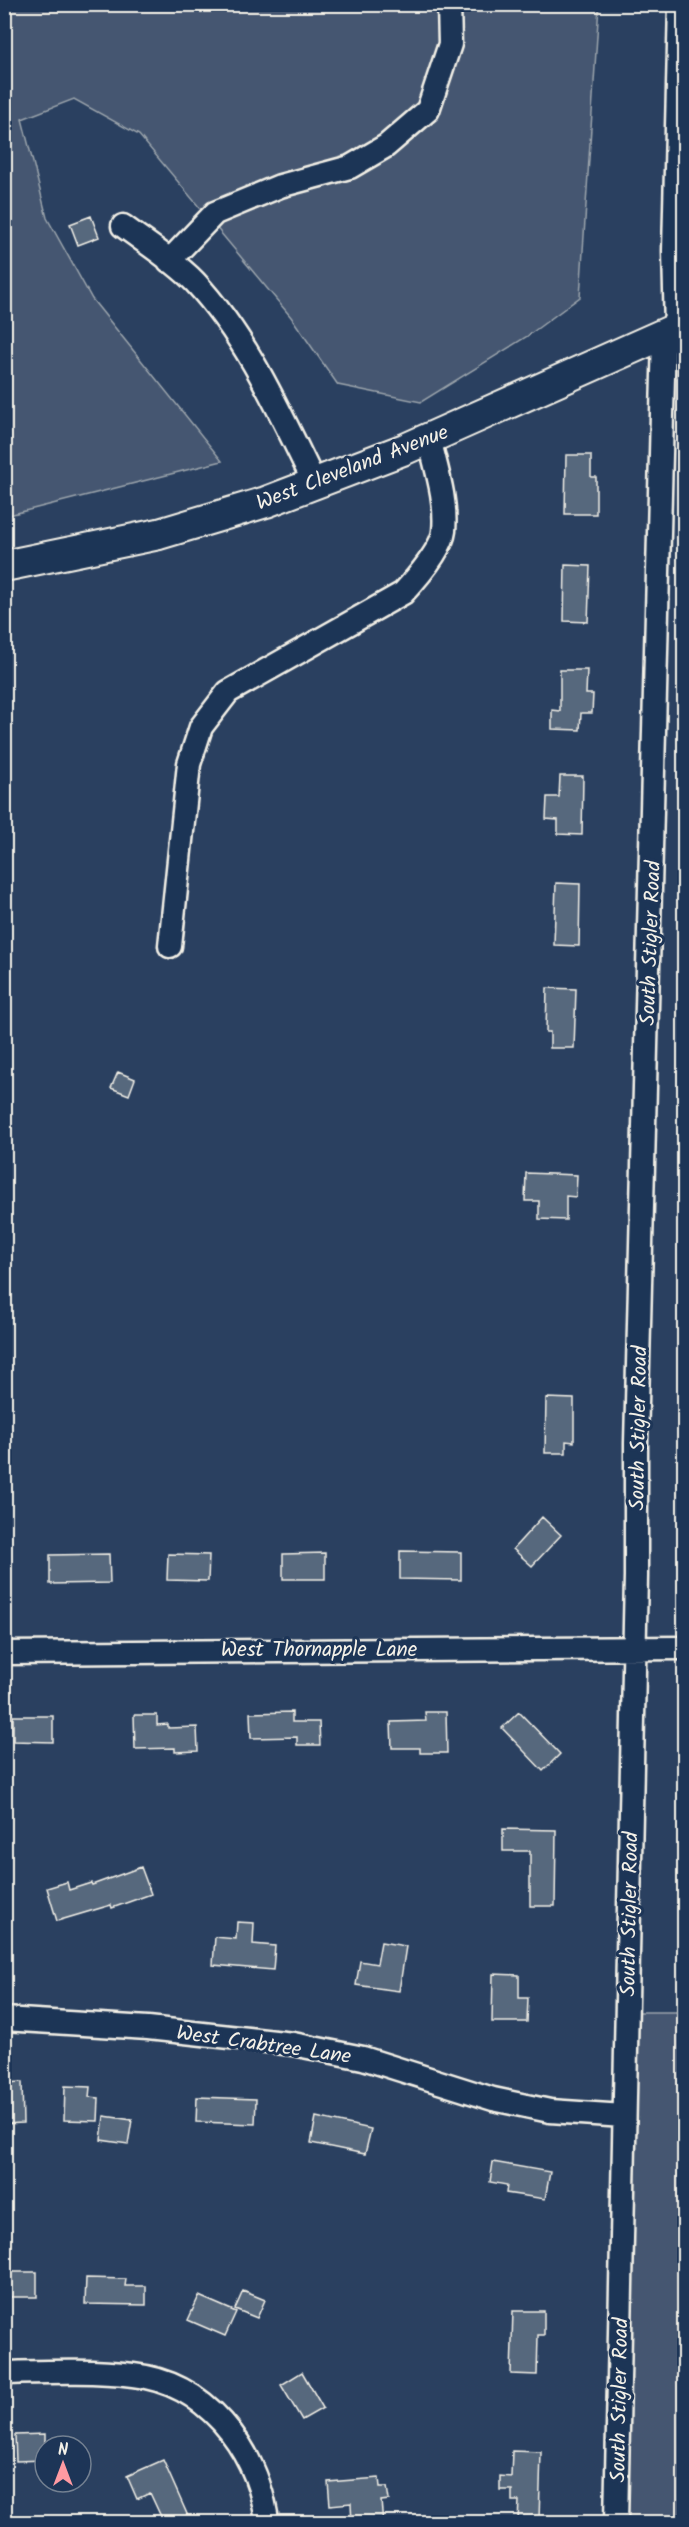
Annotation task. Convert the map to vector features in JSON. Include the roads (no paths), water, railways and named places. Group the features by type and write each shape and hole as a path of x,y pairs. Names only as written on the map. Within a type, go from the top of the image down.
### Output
{"main road":[{"name":"West Cleveland Avenue","path":"4,567 159,534 266,502 429,438 675,330"}],"street":[{"path":"169,261 215,213 280,186 350,167 386,146 428,110 450,44 449,4"},
{"name":"South Stigler Road","path":"616,2523 636,1443 675,330 674,251 680,4"},
{"path":"123,225 193,280 226,319 271,396 314,482"},
{"path":"170,946 189,764 201,727 228,692 404,593 425,568 444,533 442,490 429,438"},
{"name":"West Thornapple Lane","path":"4,1653 684,1648"},
{"name":"West Crabtree Lane","path":"4,2019 148,2028 293,2044 363,2058 493,2099 550,2111 624,2116"},
{"path":"4,2373 91,2372 135,2375 158,2380 189,2394 222,2420 243,2447 262,2488 266,2514"}]}
